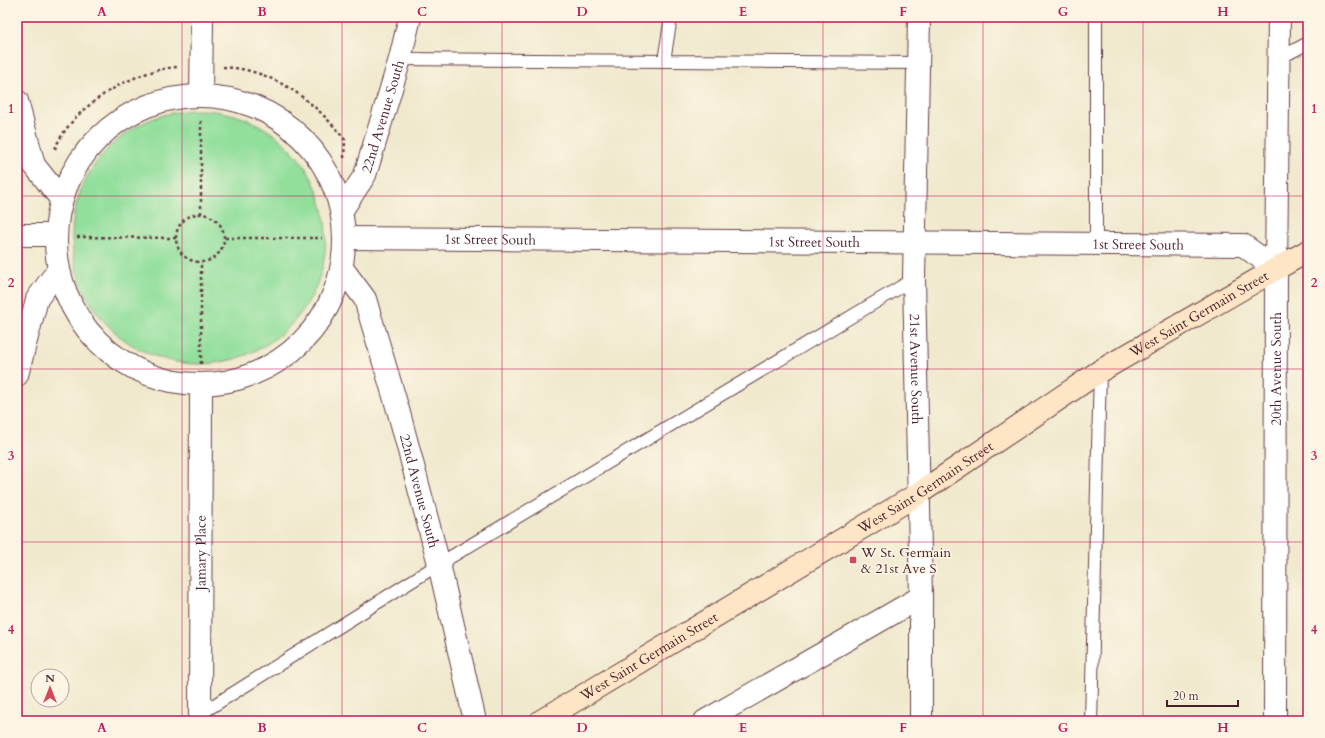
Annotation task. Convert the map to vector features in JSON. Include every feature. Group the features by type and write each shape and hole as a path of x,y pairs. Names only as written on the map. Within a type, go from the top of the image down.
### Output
{"street":[{"path":"201,96 202,17"},
{"name":"22nd Avenue South","path":"342,210 365,176 400,58 410,17"},
{"name":"21st Avenue South","path":"919,17 916,242 914,279 921,597 920,721"},
{"name":"20th Avenue South","path":"1275,721 1276,269 1279,17"},
{"path":"201,96 249,105 292,128 324,165 342,210 345,238 342,268 325,314 292,352 249,377 201,385 152,377 109,353 76,316 58,270 55,234 61,199 82,157 114,124 155,103 201,96"},
{"path":"17,100 34,165 61,199"},
{"path":"17,234 55,234"},
{"name":"1st Street South","path":"345,238 1243,245 1276,269"},
{"name":"West Saint Germain Street","path":"541,721 918,494 1100,371 1308,251"},
{"name":"22nd Avenue South","path":"342,268 365,299 399,413 439,564 475,721"},
{"path":"17,375 37,300 58,270"},
{"name":"Jamary Place","path":"200,718 201,385"},
{"path":"705,721 921,597"}],"lane":[{"path":"664,61 671,17"},
{"path":"1096,17 1096,244"},
{"path":"1278,59 1308,43"},
{"path":"400,58 919,63"},
{"path":"200,718 439,564 914,279"},
{"path":"1091,721 1100,371"}],"path":[{"path":"201,96 201,214"},
{"path":"201,214 208,215 215,219 224,231 225,238 220,252 209,261 202,262 186,258 177,246 176,238 177,230 186,218 201,214"},
{"path":"55,234 75,237 176,238"},
{"path":"225,238 345,238"},
{"path":"201,385 202,262"}],"green space":[{"path":"187,110 211,110 248,119 270,131 289,147 305,166 317,188 324,212 326,237 324,262 317,286 305,308 289,327 270,343 248,355 211,364 187,364 150,355 128,343 101,318 93,308 81,286 77,274 72,249 72,225 81,188 93,166 118,139 128,131 150,119 162,115"}],"place":[{"name":"W St. Germain & 21st Ave S","path":"853,560"}]}
